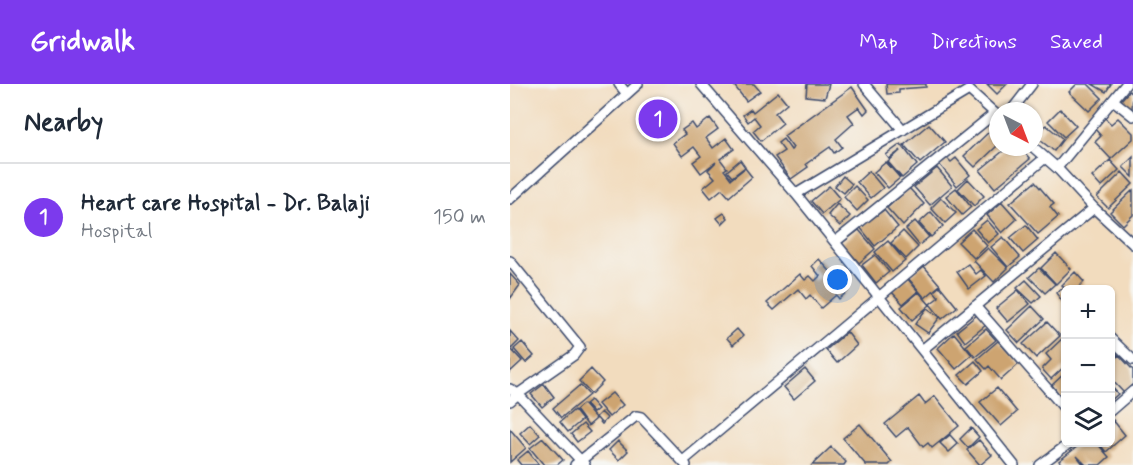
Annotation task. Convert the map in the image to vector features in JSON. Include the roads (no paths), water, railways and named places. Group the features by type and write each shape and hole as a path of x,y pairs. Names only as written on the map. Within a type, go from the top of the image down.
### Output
{"street":[{"path":"619,84 627,94"},
{"path":"510,199 638,84"},
{"path":"701,84 796,194 922,350 1010,464"},
{"path":"864,84 903,130"},
{"path":"1018,102 1032,84"},
{"path":"1057,168 1126,84"},
{"path":"796,194 903,130 966,87 989,108"},
{"path":"1113,100 1133,116"},
{"path":"835,242 989,120"},
{"path":"514,392 580,464 636,416 641,417 685,463 1045,158 1133,244"},
{"path":"922,350 1094,208"},
{"path":"510,261 580,347 574,355 514,392 510,401"},
{"path":"975,306 1061,405"},
{"path":"1111,339 1133,360"},
{"path":"1115,407 1133,392"},
{"path":"1040,465 1064,447"}],"place":[{"name":"Heart care Hospital - Dr. Balaji","path":"658,119"}]}
